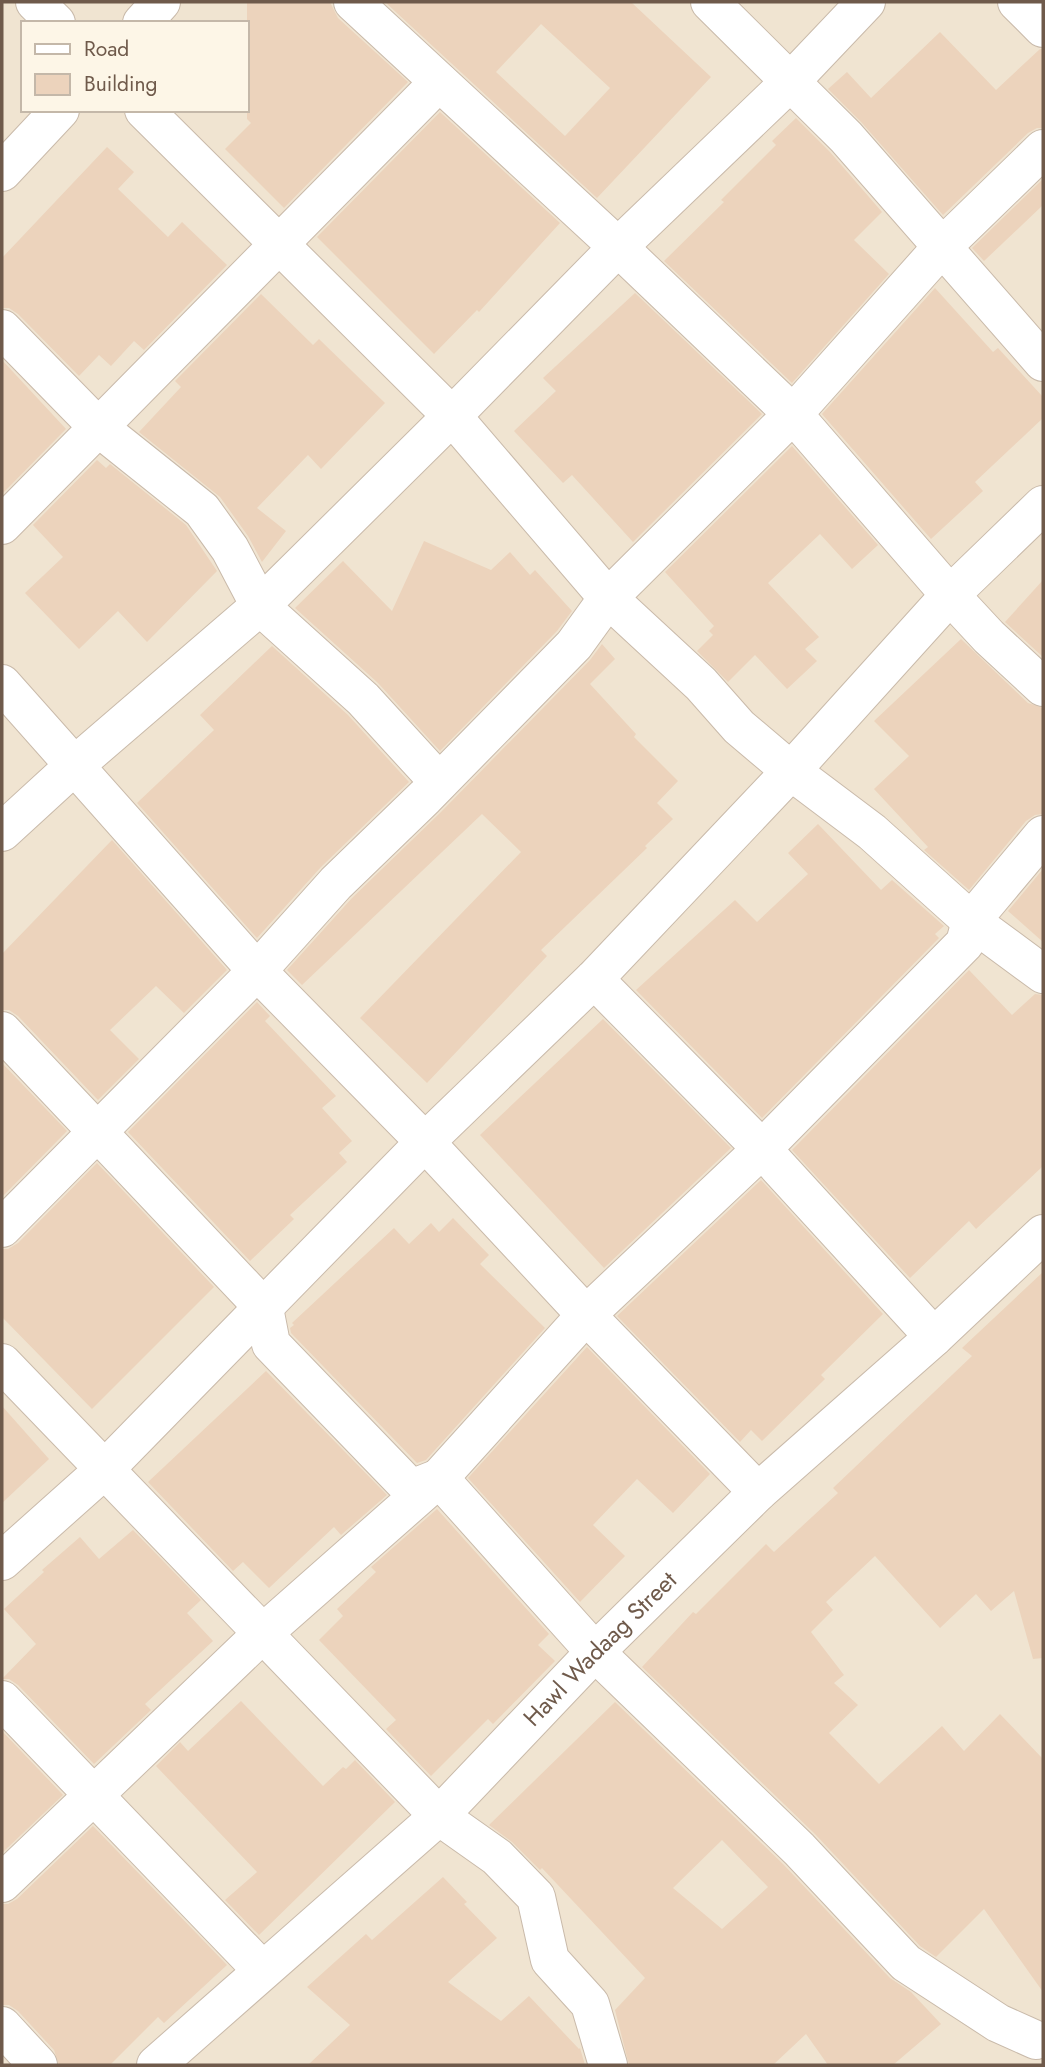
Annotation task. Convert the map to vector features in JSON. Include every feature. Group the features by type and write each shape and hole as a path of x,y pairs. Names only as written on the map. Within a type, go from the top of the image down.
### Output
{"street":[{"path":"34,2 54,21"},
{"path":"144,21 161,2"},
{"path":"353,2 618,247 793,414 950,595 989,637 1043,687"},
{"path":"710,2 846,137 1043,362"},
{"path":"2,832 74,766 260,606 618,247 790,82 866,2"},
{"path":"1017,2 1043,28"},
{"path":"2,525 439,82"},
{"path":"2,172 58,112"},
{"path":"146,112 452,416 608,598 701,684 739,727 872,832 971,921 1043,974"},
{"path":"2,1228 257,971 336,883 574,645 608,598 793,414 942,247 1043,149"},
{"path":"2,329 98,427 202,510 230,549 260,606 362,699 439,782"},
{"path":"2,1561 104,1471 425,1142 594,979 792,771 950,595 1043,505"},
{"path":"2,684 257,971 425,1142 586,1315 758,1492"},
{"path":"2,1883 261,1634 439,1478 586,1315 762,1149 965,943 971,921 1043,835"},
{"path":"594,979 762,1149 934,1337"},
{"path":"2,1031 264,1308 271,1344 411,1489 439,1478"},
{"name":"Hawl Wadaag Street","path":"156,2065 439,1816 595,1652 758,1492 934,1337 1043,1234"},
{"path":"2,1363 439,1816 497,1857 536,1897 550,1960 590,2004 608,2065"},
{"path":"439,1478 595,1652 799,1849 906,1963 998,2023 1036,2040"},
{"path":"2,1700 262,1970"},
{"path":"2,2026 37,2065"}],"shaded area":[{"path":"2,2 1043,2 1043,2065 2,2065"}],"building":[{"path":"247,2 330,2 338,18 408,82 284,208 225,149 251,123 247,119"},
{"path":"385,2 631,2 711,77 597,198","holes":["541,24 610,88 565,136 496,72"]},
{"path":"940,32 996,90 1043,49 1043,128 1028,133 943,215 862,123 828,89 847,72 871,98"},
{"path":"440,112 560,223 479,312 477,310 434,354 317,237"},
{"path":"796,118 830,152 882,212 854,240 889,274 792,383 664,261 724,202 721,200 776,145 772,141"},
{"path":"107,147 134,172 118,189 168,237 182,222 227,265 144,350 134,341 111,366 99,355 79,376 18,314 9,308 2,308 2,258"},
{"path":"1043,179 1043,205 984,261 972,248"},
{"path":"935,288 993,352 998,348 1043,397 1043,418 975,482 983,491 931,539 822,414"},
{"path":"635,293 762,414 633,542 572,475 563,483 514,431 556,391 543,378"},
{"path":"261,294 313,345 319,339 385,403 321,469 308,455 257,508 286,531 262,562 248,536 220,497 139,432 181,387 175,381"},
{"path":"2,360 66,429 3,493 2,492"},
{"path":"792,446 878,545 852,569 820,534 768,583 819,637 805,649 817,661 787,689 755,655 728,682 697,651 713,635 709,631 714,626 665,572"},
{"path":"97,460 106,468 110,464 186,525 217,571 147,642 118,611 79,649 25,593 63,557 33,525"},
{"path":"424,541 491,570 510,552 530,575 535,570 572,611 557,631 440,751 378,683 295,608 343,561 392,611"},
{"path":"1043,580 1043,657 1005,622"},
{"path":"961,639 1028,703 1043,708 1043,814 1035,815 1026,821 969,890 924,850 928,847 874,789 909,756 874,721"},
{"path":"602,644 615,659 590,684 636,734 634,737 678,781 657,803 673,819 645,846 647,848 541,950 547,956 427,1083 360,1018 521,852 482,814 302,985 287,970 352,898 441,812 590,660"},
{"path":"272,646 348,715 409,782 321,867 257,938 137,803 214,730 200,715"},
{"path":"818,824 881,890 892,880 944,926 935,934 939,938 762,1118 636,990 735,900 757,922 808,874 788,853"},
{"path":"112,840 227,970 184,1013 156,986 110,1030 139,1059 98,1100 18,1016 9,1010 2,1010 2,954"},
{"path":"1043,869 1043,942 1008,911"},
{"path":"969,970 1012,1015 1035,994 1043,995 1043,1166 976,1229 969,1221 910,1278 792,1150"},
{"path":"257,1002 270,1016 265,1021 336,1096 322,1108 352,1141 339,1153 347,1162 290,1215 294,1219 250,1261 128,1132"},
{"path":"603,1019 731,1148 604,1268 480,1135"},
{"path":"2,1063 67,1131 2,1197"},
{"path":"97,1163 214,1287 92,1409 2,1317 2,1249 8,1249 18,1243"},
{"path":"761,1180 883,1314 821,1375 825,1379 762,1441 751,1430 740,1442 617,1316"},
{"path":"453,1218 489,1255 480,1264 545,1328 426,1460 417,1463 291,1333 290,1328 294,1325 292,1323 394,1228 409,1244 431,1223 439,1232"},
{"path":"1043,1272 1043,1658 1033,1659 1014,1591 991,1611 976,1594 940,1628 875,1556 826,1602 833,1610 811,1632 844,1675 834,1683 858,1705 829,1733 879,1784 942,1726 964,1751 1000,1714 1043,1759 1043,1992 984,1909 936,1957 920,1946 815,1834 642,1667 693,1612 696,1614 766,1544 774,1552 838,1493 833,1488 972,1356 962,1348"},
{"path":"587,1347 710,1474 673,1513 637,1479 593,1525 625,1556 580,1602 468,1478"},
{"path":"266,1371 387,1495 341,1535 334,1527 269,1588 243,1562 233,1571 148,1482"},
{"path":"2,1406 49,1459 2,1503"},
{"path":"437,1509 549,1634 538,1645 555,1661 493,1724 488,1719 431,1776 386,1729 396,1720 319,1640 343,1616 337,1609 376,1572 371,1567"},
{"path":"133,1530 201,1600 187,1613 213,1641 145,1704 151,1710 94,1764 18,1685 9,1679 2,1679 36,1644 4,1609 44,1572 42,1570 80,1537 99,1559"},
{"path":"241,1701 323,1786 343,1767 346,1769 355,1760 395,1802 259,1935 225,1900 257,1872 156,1766 180,1742 188,1751"},
{"path":"615,1702 783,1864 890,1978 911,1992 941,2024 893,2065 828,2065 806,2034 773,2065 629,2065 615,2010 645,1978 542,1868 540,1870 512,1842 489,1825","holes":["722,1840 768,1887 722,1929 673,1888"]},
{"path":"2,1731 63,1795 2,1853"},
{"path":"93,1826 227,1965 164,2023 158,2017 110,2065 59,2065 54,2050 18,2011 9,2005 2,2005 2,1904 17,1899"},
{"path":"443,1877 467,1902 464,1904 497,1938 448,1982 501,2021 529,1996 580,2048 585,2065 308,2065 350,2025 307,1987 366,1934 372,1940"}]}
